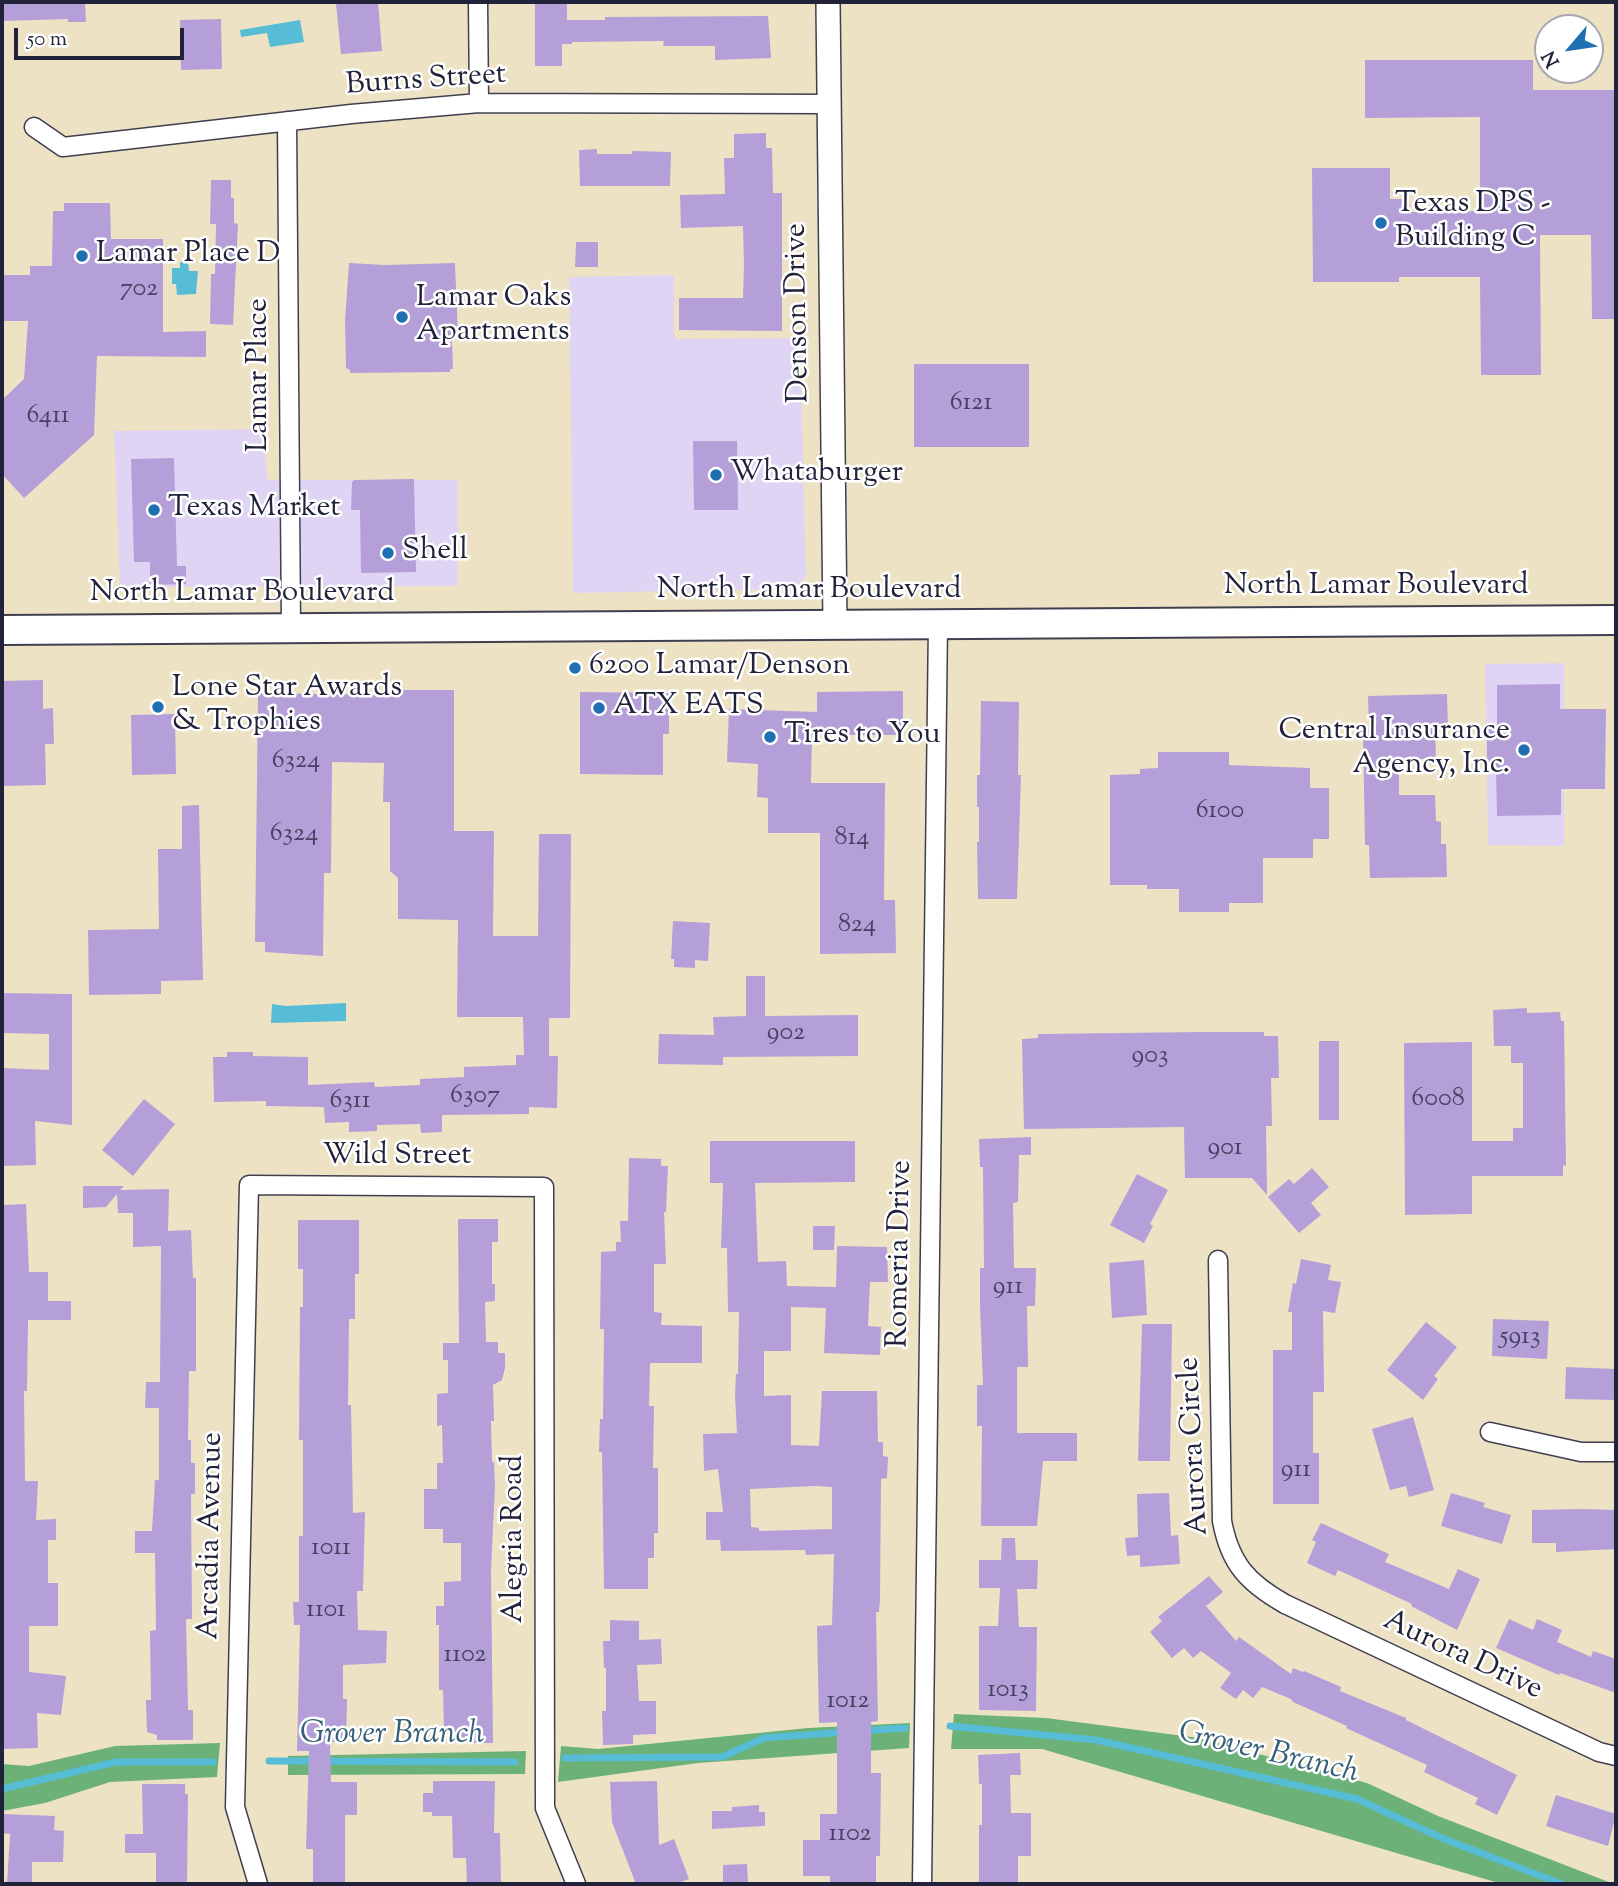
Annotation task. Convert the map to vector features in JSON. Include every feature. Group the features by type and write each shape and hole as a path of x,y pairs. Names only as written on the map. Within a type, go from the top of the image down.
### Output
{"main road":[{"name":"North Lamar Boulevard","path":"2,630 1616,620"}],"street":[{"path":"478,2 480,103"},
{"name":"Denson Drive","path":"828,2 835,625"},
{"name":"Burns Street","path":"34,127 63,147 419,107 480,103 829,104"},
{"name":"Lamar Place","path":"287,121 291,628"},
{"name":"Romeria Drive","path":"922,1884 938,624"},
{"name":"Wild Street","path":"249,1185 544,1187"},
{"name":"Arcadia Avenue","path":"249,1185 235,1807 258,1884"},
{"name":"Alegria Road","path":"544,1187 545,1808 576,1884"},
{"name":"Aurora Circle","path":"1218,1260 1222,1521 1226,1541 1246,1577 1261,1591 1285,1605"},
{"path":"1490,1432 1581,1452 1616,1452"},
{"name":"Aurora Drive","path":"1285,1605 1599,1752 1616,1756"}],"shaded area":[{"path":"674,275 674,339 800,338 806,576 795,589 573,593 569,277"},
{"path":"264,429 267,480 458,480 458,586 120,587 114,431"},
{"name":"Central Insurance Agency, Inc.","path":"1564,663 1564,846 1488,845 1485,664"}],"green space":[{"path":"954,1714 1046,1718 1199,1738 1367,1783 1438,1816 1614,1884 1502,1884 1042,1749 951,1749"},
{"path":"910,1723 909,1748 698,1763 558,1782 561,1746 598,1749 808,1728"},
{"path":"220,1743 217,1777 110,1782 45,1803 2,1811 2,1764 29,1766 115,1746"},
{"path":"526,1751 525,1774 288,1775 288,1756"}],"water":[{"path":"300,20 304,42 270,47 267,33 241,37 240,30"},
{"path":"180,262 188,262 189,271 198,271 196,294 177,295 176,284 172,284 172,268 180,268"},
{"path":"346,1003 346,1021 271,1023 272,1004 286,1006"}],"building":[{"path":"2,2 85,2 86,22 68,22 68,19 2,21"},
{"path":"378,2 382,51 341,54 336,4"},
{"path":"535,2 567,2 567,20 605,20 605,17 768,16 771,58 715,60 715,46 663,46 664,41 572,42 562,44 562,66 535,66"},
{"path":"221,19 222,69 181,70 180,20"},
{"name":"Texas DPS - Building C","path":"1365,60 1533,60 1533,90 1616,90 1616,319 1592,319 1591,235 1540,235 1541,375 1481,375 1480,277 1399,277 1399,282 1313,282 1312,168 1390,168 1390,199 1409,199 1410,212 1480,211 1480,117 1365,118"},
{"path":"766,133 766,148 772,148 773,193 782,193 782,331 679,330 679,298 743,298 744,265 743,226 681,228 680,195 725,194 724,158 734,158 734,134"},
{"path":"597,149 597,154 671,152 670,186 580,186 579,150"},
{"path":"211,180 231,180 234,223 238,224 233,325 210,324 216,224 210,224"},
{"path":"64,203 110,203 111,239 163,239 163,332 206,331 206,357 97,356 94,435 24,498 2,474 2,400 24,379 28,321 2,321 2,275 30,275 30,266 52,266 53,211 64,211"},
{"path":"576,242 598,242 598,267 575,267"},
{"name":"Lamar Oaks Apartments","path":"349,263 455,263 458,336 452,340 453,369 450,369 450,372 350,373 346,368 345,321"},
{"path":"914,364 1029,364 1029,447 914,447"},
{"name":"Whataburger","path":"693,441 737,441 738,510 694,510"},
{"name":"Texas Market","path":"174,458 177,566 186,566 186,584 150,585 150,562 134,562 131,459"},
{"path":"414,479 416,572 361,573 360,510 351,510 352,482"},
{"path":"43,680 43,709 53,708 54,744 45,744 46,785 2,786 2,681"},
{"name":"Central Insurance Agency, Inc.","path":"1560,684 1560,709 1606,709 1605,789 1561,789 1561,815 1497,816 1496,771 1487,771 1487,728 1497,728 1497,685"},
{"path":"384,690 454,690 454,831 494,831 493,936 538,936 539,834 571,834 570,1018 549,1018 549,1056 558,1056 557,1108 529,1107 529,1114 442,1115 442,1132 421,1133 420,1124 377,1125 377,1131 349,1132 349,1122 325,1123 324,1107 266,1106 266,1101 214,1102 213,1057 227,1057 227,1052 253,1052 253,1056 308,1057 308,1085 374,1082 375,1087 420,1085 420,1079 464,1077 464,1067 516,1065 516,1055 524,1055 523,1017 457,1017 458,920 398,919 398,878 390,871 390,802 383,802 384,763 332,762 331,873 324,873 323,956 265,952 265,942 255,942 258,693 384,695"},
{"path":"903,691 903,735 812,735 811,783 885,783 884,900 895,900 896,953 820,954 820,833 768,833 768,798 757,797 758,764 727,762 729,709 817,712 817,692"},
{"path":"580,692 669,693 669,734 663,734 663,775 580,774"},
{"path":"1447,694 1448,729 1435,729 1436,759 1399,759 1399,795 1435,795 1436,821 1441,822 1441,844 1446,844 1447,877 1370,878 1369,845 1365,845 1363,727 1369,727 1368,696"},
{"path":"981,701 1019,702 1018,775 1021,775 1017,899 978,899 977,775 980,775"},
{"path":"175,714 176,774 132,775 131,715"},
{"path":"1158,752 1229,752 1229,765 1310,768 1310,788 1329,788 1329,839 1313,839 1313,858 1263,858 1263,903 1229,903 1229,912 1179,912 1179,889 1147,889 1147,885 1110,885 1110,775 1140,774 1140,769 1158,768"},
{"path":"199,805 203,980 161,981 161,994 89,995 88,930 159,929 158,849 182,849 182,806"},
{"path":"673,921 710,923 708,961 695,960 695,968 674,967 674,959 671,959"},
{"path":"746,976 765,976 765,1016 858,1015 858,1056 723,1057 723,1065 658,1064 659,1034 714,1035 713,1017 746,1016"},
{"path":"2,993 72,994 72,1125 35,1121 36,1165 2,1166 2,1068 49,1070 49,1034 2,1033"},
{"path":"1527,1008 1527,1013 1560,1012 1561,1021 1564,1021 1566,1166 1563,1165 1563,1176 1472,1176 1472,1214 1405,1215 1404,1043 1472,1042 1472,1141 1513,1141 1513,1128 1523,1128 1523,1063 1511,1063 1511,1046 1494,1046 1493,1010"},
{"path":"1264,1032 1264,1036 1278,1036 1279,1078 1271,1078 1272,1126 1266,1126 1267,1195 1252,1178 1185,1178 1184,1127 1024,1129 1022,1039 1038,1038 1038,1034"},
{"path":"1319,1041 1339,1041 1339,1120 1319,1120"},
{"path":"144,1099 175,1124 133,1176 102,1150"},
{"path":"1031,1137 1031,1155 1019,1155 1018,1202 1013,1203 1014,1268 1036,1268 1035,1306 1027,1306 1028,1367 1017,1367 1017,1433 1077,1433 1077,1461 1043,1461 1037,1526 981,1526 982,1426 977,1426 977,1385 983,1385 980,1268 984,1268 983,1167 980,1167 979,1139"},
{"path":"710,1141 855,1141 855,1182 755,1183 758,1262 786,1261 787,1286 836,1287 837,1246 887,1247 888,1282 870,1282 868,1326 881,1327 880,1355 824,1353 826,1308 791,1307 791,1351 764,1351 764,1396 791,1395 791,1445 819,1446 822,1391 877,1391 878,1442 883,1442 883,1456 888,1457 887,1478 881,1479 880,1599 879,1612 876,1612 878,1721 871,1722 871,1773 881,1773 880,1856 876,1856 876,1884 830,1884 830,1876 803,1876 803,1840 820,1840 820,1814 837,1814 837,1722 819,1723 817,1626 832,1625 834,1554 806,1555 805,1550 721,1551 720,1540 706,1540 706,1512 723,1512 718,1469 704,1471 703,1434 737,1433 735,1396 739,1312 728,1312 727,1248 721,1248 723,1183 710,1183","holes":["832,1487 832,1529 759,1531 759,1528 751,1527 750,1489"]},
{"path":"629,1158 661,1159 661,1166 668,1166 664,1212 666,1264 654,1264 654,1312 662,1313 661,1325 702,1326 702,1363 650,1363 649,1406 654,1406 653,1468 658,1468 658,1533 654,1533 654,1558 648,1558 648,1589 604,1589 602,1452 599,1452 600,1419 603,1419 604,1329 600,1329 601,1252 616,1251 616,1242 621,1242 620,1221 628,1221"},
{"path":"1312,1168 1329,1187 1311,1203 1321,1215 1299,1233 1268,1197 1289,1179 1294,1184"},
{"path":"1137,1174 1168,1190 1150,1224 1153,1226 1144,1243 1110,1225"},
{"path":"83,1186 124,1186 120,1190 169,1189 168,1231 191,1230 193,1278 196,1278 196,1371 189,1371 188,1440 191,1440 191,1463 195,1463 195,1494 191,1494 192,1619 186,1619 188,1710 193,1710 193,1740 157,1740 157,1735 147,1732 146,1700 151,1700 150,1631 156,1630 155,1553 135,1553 135,1531 152,1531 155,1480 159,1480 159,1408 145,1408 146,1382 160,1382 161,1246 133,1247 133,1213 118,1213 117,1194 106,1207 83,1208"},
{"path":"26,1204 29,1272 48,1272 48,1301 71,1301 71,1320 28,1320 27,1391 24,1391 25,1481 38,1481 36,1520 56,1519 56,1540 48,1540 48,1583 58,1583 58,1626 29,1626 29,1672 66,1676 61,1715 37,1713 38,1748 2,1749 2,1205"},
{"path":"458,1219 498,1219 498,1242 492,1242 492,1284 495,1284 495,1301 485,1302 486,1342 498,1342 498,1353 505,1353 502,1380 493,1385 494,1421 491,1421 495,1486 491,1571 493,1743 455,1743 455,1731 444,1731 443,1690 439,1690 439,1625 436,1625 436,1606 444,1606 444,1582 461,1581 461,1543 443,1543 443,1529 424,1529 424,1489 437,1489 437,1463 443,1463 442,1425 437,1426 437,1394 448,1393 448,1360 443,1360 443,1343 459,1343"},
{"path":"298,1220 359,1220 359,1274 355,1274 355,1319 349,1319 348,1405 351,1405 353,1513 365,1512 363,1591 357,1591 358,1630 387,1631 386,1663 343,1665 343,1699 347,1699 346,1742 330,1742 331,1782 357,1782 357,1815 345,1815 345,1884 313,1884 313,1849 306,1849 309,1751 297,1751 300,1625 294,1625 293,1602 299,1602 299,1536 303,1536 303,1440 299,1440 300,1307 303,1307 303,1269 298,1269"},
{"path":"813,1226 835,1226 834,1250 813,1250"},
{"path":"1301,1259 1331,1265 1328,1280 1341,1282 1335,1313 1323,1311 1324,1392 1313,1392 1313,1453 1319,1453 1319,1504 1273,1504 1273,1350 1292,1350 1292,1312 1288,1312"},
{"path":"1144,1260 1147,1315 1112,1318 1109,1263"},
{"path":"1493,1319 1549,1321 1547,1359 1492,1356"},
{"path":"1426,1322 1457,1347 1434,1376 1438,1379 1423,1400 1387,1370"},
{"path":"1142,1324 1172,1324 1170,1461 1138,1461"},
{"path":"1566,1367 1616,1369 1616,1400 1565,1399"},
{"path":"1413,1417 1434,1490 1409,1497 1406,1486 1390,1490 1372,1429"},
{"path":"1169,1493 1171,1536 1178,1535 1180,1564 1140,1567 1140,1555 1127,1556 1125,1538 1138,1537 1137,1494"},
{"path":"1451,1493 1485,1503 1483,1507 1511,1515 1502,1544 1441,1526"},
{"path":"1532,1510 1616,1510 1616,1549 1556,1552 1556,1543 1532,1543"},
{"path":"1321,1523 1389,1554 1385,1562 1449,1589 1458,1569 1480,1579 1457,1630 1411,1606 1412,1604 1338,1570 1335,1576 1307,1563 1316,1542 1312,1540"},
{"path":"1002,1538 1015,1538 1016,1560 1038,1560 1037,1589 1017,1589 1019,1627 1037,1627 1036,1711 979,1710 979,1626 998,1626 1000,1588 979,1588 979,1560 1001,1560"},
{"path":"1209,1576 1223,1592 1206,1606 1236,1641 1239,1637 1291,1674 1293,1668 1341,1687 1340,1691 1406,1718 1517,1775 1497,1815 1475,1804 1478,1798 1424,1772 1427,1765 1291,1699 1262,1687 1253,1698 1243,1690 1236,1699 1220,1688 1231,1673 1201,1651 1193,1658 1184,1648 1172,1658 1150,1632 1162,1621 1158,1617"},
{"path":"1509,1619 1533,1630 1537,1619 1562,1630 1557,1642 1591,1657 1593,1651 1616,1659 1616,1693 1560,1673 1559,1675 1496,1648"},
{"path":"610,1620 639,1621 639,1640 661,1639 662,1664 637,1665 639,1701 656,1701 656,1734 633,1735 633,1744 603,1745 602,1711 606,1711 606,1668 603,1641 610,1641"},
{"path":"1020,1753 1021,1775 1010,1775 1011,1813 1031,1813 1031,1856 1018,1856 1018,1884 979,1884 982,1784 979,1784 978,1755"},
{"path":"433,1781 495,1781 494,1833 500,1833 501,1884 467,1884 466,1858 453,1858 452,1816 432,1816 432,1812 423,1812 423,1793 433,1793"},
{"path":"657,1781 659,1845 674,1839 689,1879 675,1884 636,1884 612,1822 610,1782"},
{"path":"142,1784 185,1784 185,1794 188,1794 187,1884 156,1884 156,1853 125,1853 125,1834 143,1834"},
{"path":"1556,1795 1616,1814 1608,1846 1546,1826"},
{"path":"759,1805 759,1812 765,1812 765,1826 712,1829 712,1811 732,1811 732,1807"},
{"path":"2,1814 55,1816 54,1830 64,1831 63,1862 32,1862 32,1884 7,1884 10,1834 2,1833"},
{"path":"747,1864 748,1884 723,1884 723,1865"}],"waterway":[{"name":"Grover Branch","path":"950,1726 1096,1740 1357,1799 1444,1839 1562,1884"},
{"name":"Grover Branch","path":"862,1731 906,1728"},
{"name":"Grover Branch","path":"565,1758 722,1757 764,1738 847,1732"},
{"name":"Grover Branch","path":"269,1761 515,1762"},
{"name":"Grover Branch","path":"2,1789 116,1762 213,1762"}],"place":[{"name":"Texas DPS - Building C","path":"1381,223"},
{"name":"Lamar Place D","path":"82,256"},
{"name":"Lamar Oaks Apartments","path":"402,317"},
{"name":"Whataburger","path":"716,475"},
{"name":"Texas Market","path":"154,510"},
{"name":"Shell","path":"388,553"},
{"name":"6200 Lamar/Denson","path":"575,668"},
{"name":"Lone Star Awards & Trophies","path":"158,707"},
{"name":"ATX EATS","path":"599,708"},
{"name":"Tires to You","path":"770,737"},
{"name":"Central Insurance Agency, Inc.","path":"1524,750"}]}
